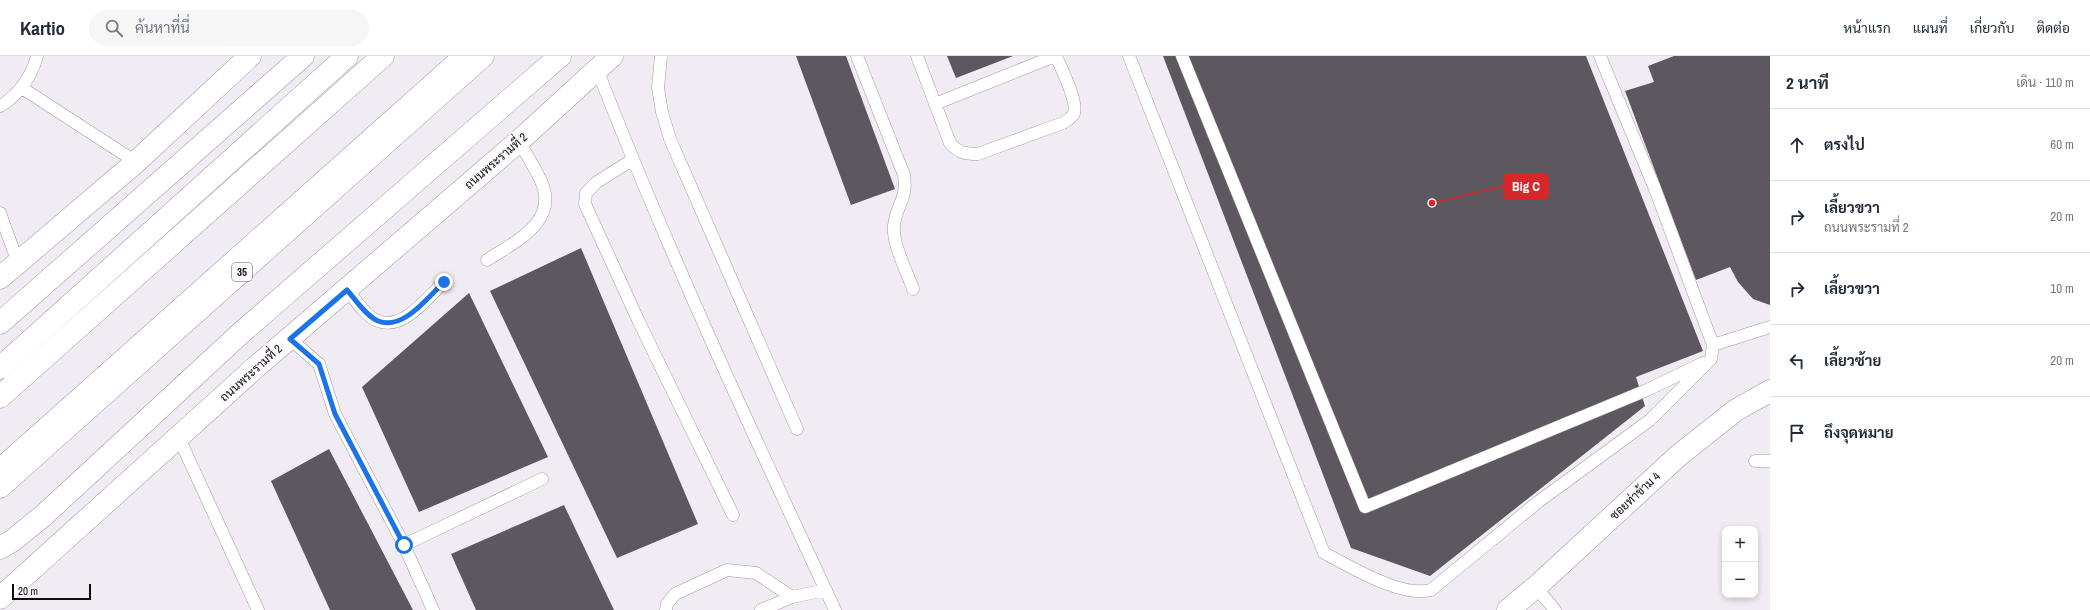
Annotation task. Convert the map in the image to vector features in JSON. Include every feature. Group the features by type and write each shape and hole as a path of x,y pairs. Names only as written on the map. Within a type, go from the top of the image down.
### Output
{"main road":[{"path":"0,278 136,162 250,56"},
{"path":"0,323 303,56"},
{"path":"0,368 347,56"},
{"path":"0,397 383,56"},
{"path":"0,470 465,56"},
{"name":"35","path":"0,488 483,56"},
{"path":"0,548 12,541 44,515 242,332 560,56"},
{"name":"ถนนพระรามที่ 2","path":"0,598 290,339 519,141 605,62"},
{"name":"ซอยท่าข้าม 4","path":"1508,610 1536,587 1678,456 1736,410 1770,391"}],"lane":[{"path":"0,106 22,88 35,65 37,56"},
{"path":"661,56 658,88 662,112 670,139 798,429"},
{"path":"857,56 904,175 906,188 894,227 897,244 913,289"},
{"path":"917,56 950,143 958,152 965,154 978,154 1063,123 1070,119 1074,113 1075,104 1056,56 936,104"},
{"path":"1129,56 1324,554 1401,590 1422,592 1431,590 1538,502 1650,420 1711,359 1713,345 1655,189 1601,56"},
{"path":"1182,56 1365,507 1647,390 1711,359"},
{"path":"605,62 632,160 787,508 835,610"},
{"path":"22,88 136,162"},
{"path":"486,260 522,237 540,221 546,205 545,192 541,180 519,141"},
{"path":"632,160 597,182 586,193 585,204 639,322 733,515"},
{"path":"0,213 18,262"},
{"path":"347,290 377,321 390,323 408,316 444,282"},
{"path":"1713,345 1770,327"},
{"path":"290,339 319,364 335,414 404,545 434,610"},
{"path":"179,438 258,610"},
{"path":"1755,461 1770,460"},
{"path":"404,545 542,479"},
{"path":"666,610 667,604 675,594 727,570 756,573 792,597"},
{"path":"1536,587 1555,610"},
{"path":"761,610 792,597 826,590"}],"building":[{"path":"796,56 846,56 895,189 851,205"},
{"path":"947,56 1013,56 956,78"},
{"path":"1163,56 1586,56 1703,351 1636,377 1645,406 1430,576 1351,548"},
{"path":"1674,56 1770,56 1770,305 1753,299 1738,282 1730,267 1696,280 1625,91 1654,82 1648,66"},
{"path":"581,248 698,524 617,558 490,291"},
{"path":"469,293 548,457 419,512 362,387"},
{"path":"329,449 413,610 330,610 271,481"},
{"path":"564,505 614,610 476,610 451,554"}],"place":[{"name":"Big C","path":"1432,203"}],"route":[{"path":"404,545 335,414 319,364 307,351 290,339 347,290 377,321 390,323 408,316 444,282"}]}
